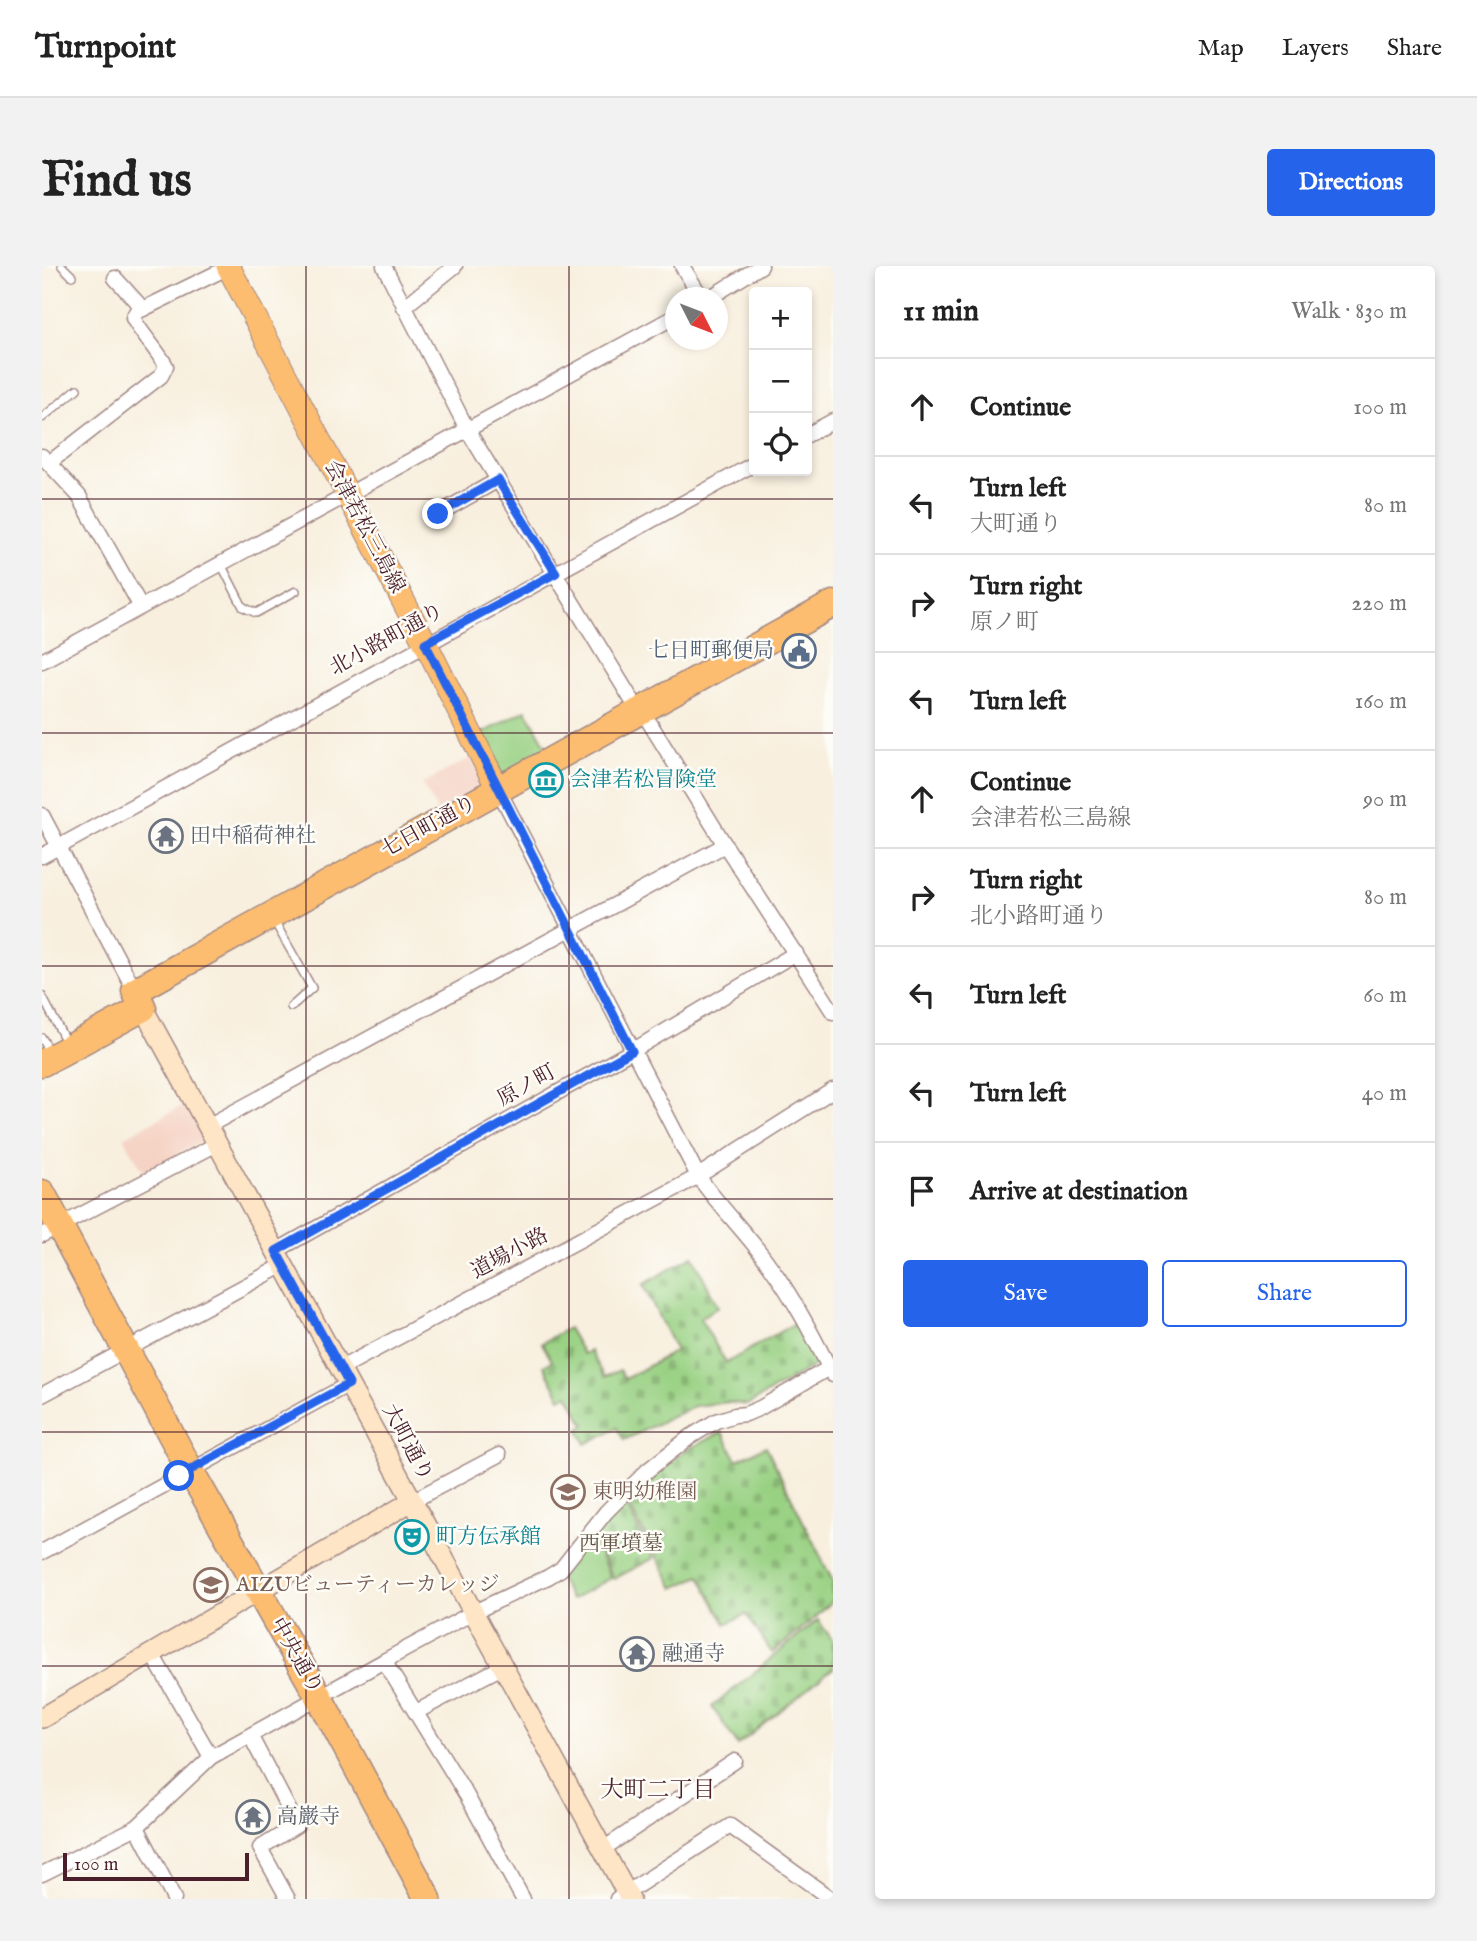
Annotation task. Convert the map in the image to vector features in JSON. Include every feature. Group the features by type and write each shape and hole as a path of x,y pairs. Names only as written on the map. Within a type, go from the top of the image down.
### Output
{"highway":[{"name":"七日町通り","path":"51,1052 139,1000 271,915 833,604"},
{"name":"中央通り","path":"42,1194 50,1231 127,1350 190,1470 319,1697 428,1899"}],"main road":[{"name":"会津若松三島線","path":"229,266 498,789"}],"street":[{"path":"141,607 79,496 46,460 161,376 166,366 157,350 139,330 133,318 136,312 229,266"},
{"path":"384,266 467,429 724,845 796,953 829,996 833,1012"},
{"path":"404,307 455,266"},
{"path":"682,266 695,287"},
{"path":"727,287 761,266"},
{"path":"115,278 143,309"},
{"path":"42,661 665,322"},
{"path":"812,432 833,421"},
{"name":"北小路町通り","path":"42,856 749,467"},
{"path":"438,514 498,480"},
{"path":"42,1874 137,1827 211,1757 474,1612 561,1569 607,1512 648,1471 690,1437 716,1421 760,1408 831,1371 805,1320 771,1266 698,1176 498,789"},
{"path":"42,816 139,1000"},
{"path":"208,1126 724,845"},
{"name":"原ノ町","path":"42,1395 127,1350 796,953"},
{"name":"大町通り","path":"139,1000 603,1849 625,1897"},
{"name":"道場小路","path":"42,1552 190,1470 345,1376 698,1176 833,1090"},
{"path":"50,1231 217,1144"},
{"path":"42,1718 412,1501 499,1455"},
{"path":"152,1654 211,1757"},
{"path":"384,1661 467,1796 523,1899"},
{"path":"416,1712 503,1666"},
{"path":"251,1737 297,1825 260,1848 288,1899"},
{"path":"603,1849 735,1761"},
{"path":"625,1897 730,1826 831,1899"},
{"path":"137,1827 174,1899"}],"lane":[{"path":"62,266 72,276"},
{"path":"42,418 77,389"},
{"path":"221,564 243,607 256,613 296,591"},
{"path":"271,915 312,988 291,1007"},
{"path":"42,996 51,1052"}],"shaded area":[{"path":"472,757 485,781 483,787 438,812 422,784"},
{"path":"186,1104 203,1136 200,1143 143,1172 124,1137"}],"green space":[{"path":"526,710 549,751 502,775 481,734"},
{"path":"693,1256 718,1307 700,1318 726,1363 797,1322 819,1363 747,1405 728,1402 694,1406 624,1440 617,1428 586,1444 579,1430 585,1425 568,1394 561,1398 544,1366 552,1361 542,1343 568,1328 583,1354 590,1351 605,1377 620,1370 625,1379 676,1351 643,1285"},
{"path":"722,1432 737,1460 766,1446 833,1582 833,1600 772,1653 746,1614 726,1624 700,1576 674,1588 630,1508 658,1473 686,1450"},
{"name":"西軍墳墓","path":"624,1502 654,1558 614,1579 591,1534"},
{"path":"590,1534 611,1578 571,1600 557,1574"},
{"path":"818,1620 833,1641 833,1668 738,1745 712,1707"}],"place":[{"name":"七日町郵便局","path":"799,651"},
{"name":"会津若松冒険堂","path":"546,780"},
{"name":"田中稲荷神社","path":"166,836"},
{"name":"東明幼稚園","path":"568,1492"},
{"name":"町方伝承館","path":"412,1537"},
{"name":"AIZUビューティーカレッジ","path":"211,1585"},
{"name":"融通寺","path":"637,1654"},
{"name":"高巌寺","path":"253,1817"}],"district":[{"name":"大町二丁目","path":"658,1790"}],"route":[{"path":"179,1476 349,1384 276,1251 632,1051 425,643 556,573 498,480 438,514"}]}
